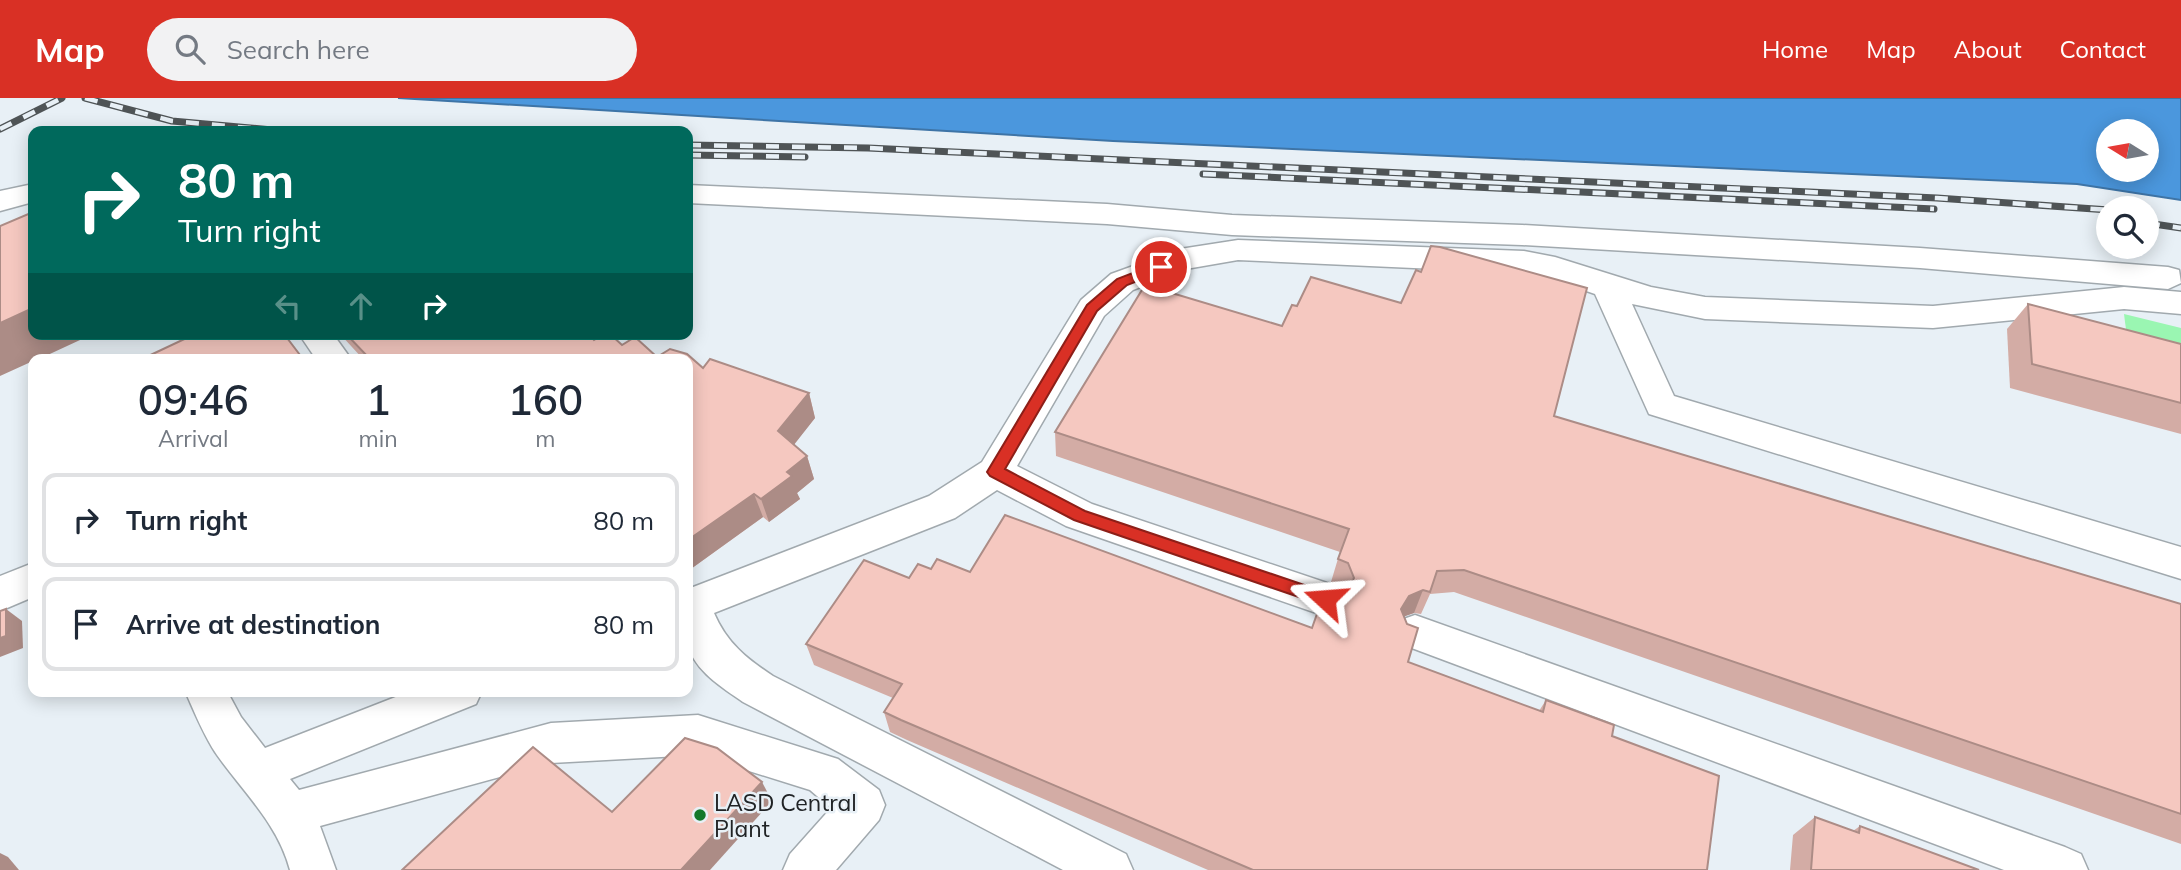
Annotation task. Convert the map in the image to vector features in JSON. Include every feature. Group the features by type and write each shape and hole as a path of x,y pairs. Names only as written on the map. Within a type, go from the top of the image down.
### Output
{"street":[{"path":"0,201 28,194"},
{"path":"693,194 1107,214 1232,225 1550,236 1920,258 2134,273 2181,279"},
{"path":"693,603 942,507 995,472 1092,308 1122,282 1180,259 1238,250 1524,262 1555,268 1608,287 1705,308 1933,317 2124,298 2181,303"},
{"path":"1608,287 1661,405 2181,563"},
{"path":"320,340 330,354"},
{"path":"995,472 1079,515 1325,599"},
{"path":"0,594 28,581"},
{"path":"693,614 708,648 728,669 758,690 1110,870"},
{"path":"1415,632 2065,870"},
{"path":"210,697 247,758 291,813 310,853 313,870"},
{"path":"247,758 442,697"},
{"path":"291,813 551,743 698,735 823,774 863,806 806,870"}],"green space":[{"path":"2124,314 2181,328 2181,367 2129,353"}],"water":[{"path":"398,98 2181,98 2181,200 2077,184 1113,141"}],"building":[{"path":"28,214 28,310 0,323 0,226"},
{"path":"1431,246 1587,288 1554,416 2181,604 2181,814 1464,570 1437,571 1430,592 1423,590 1409,596 1401,609 1407,624 1418,628 1408,662 1543,712 1546,700 1614,725 1612,736 1719,776 1707,870 1253,870 884,712 902,684 806,644 864,560 909,578 918,564 931,569 937,559 970,572 1005,515 1312,628 1324,594 1332,596 1347,591 1354,578 1348,563 1338,559 1349,529 1055,432 1145,285 1282,326 1292,305 1297,306 1311,277 1401,303 1416,270 1421,272"},
{"path":"2028,304 2181,344 2181,403 2032,364"},
{"path":"182,340 289,340 299,354 153,354"},
{"path":"352,340 617,340 622,345 630,340 638,340 654,354 365,354"},
{"path":"670,349 687,354 662,354"},
{"path":"693,359 703,368 710,359 809,393 778,431 807,456 787,472 792,476 761,499 754,494 693,537"},
{"path":"6,609 6,636 0,638 0,611"},
{"name":"LASD Central Plant","path":"685,738 717,748 762,782 681,870 402,870 533,747 612,812"},
{"path":"1815,817 1859,833 1860,826 1979,870 1811,870"}],"railway":[{"path":"0,129 62,98"},
{"path":"85,98 172,121 228,126"},
{"path":"693,145 868,148 1937,198 2096,209"},
{"path":"693,155 805,157"},
{"path":"1203,174 1934,209"},
{"path":"2159,225 2181,228"}],"place":[{"name":"LASD Central Plant","path":"700,815"}],"route":[{"path":"1161,267 1122,282 1092,308 995,472 1079,515 1325,599"}]}
